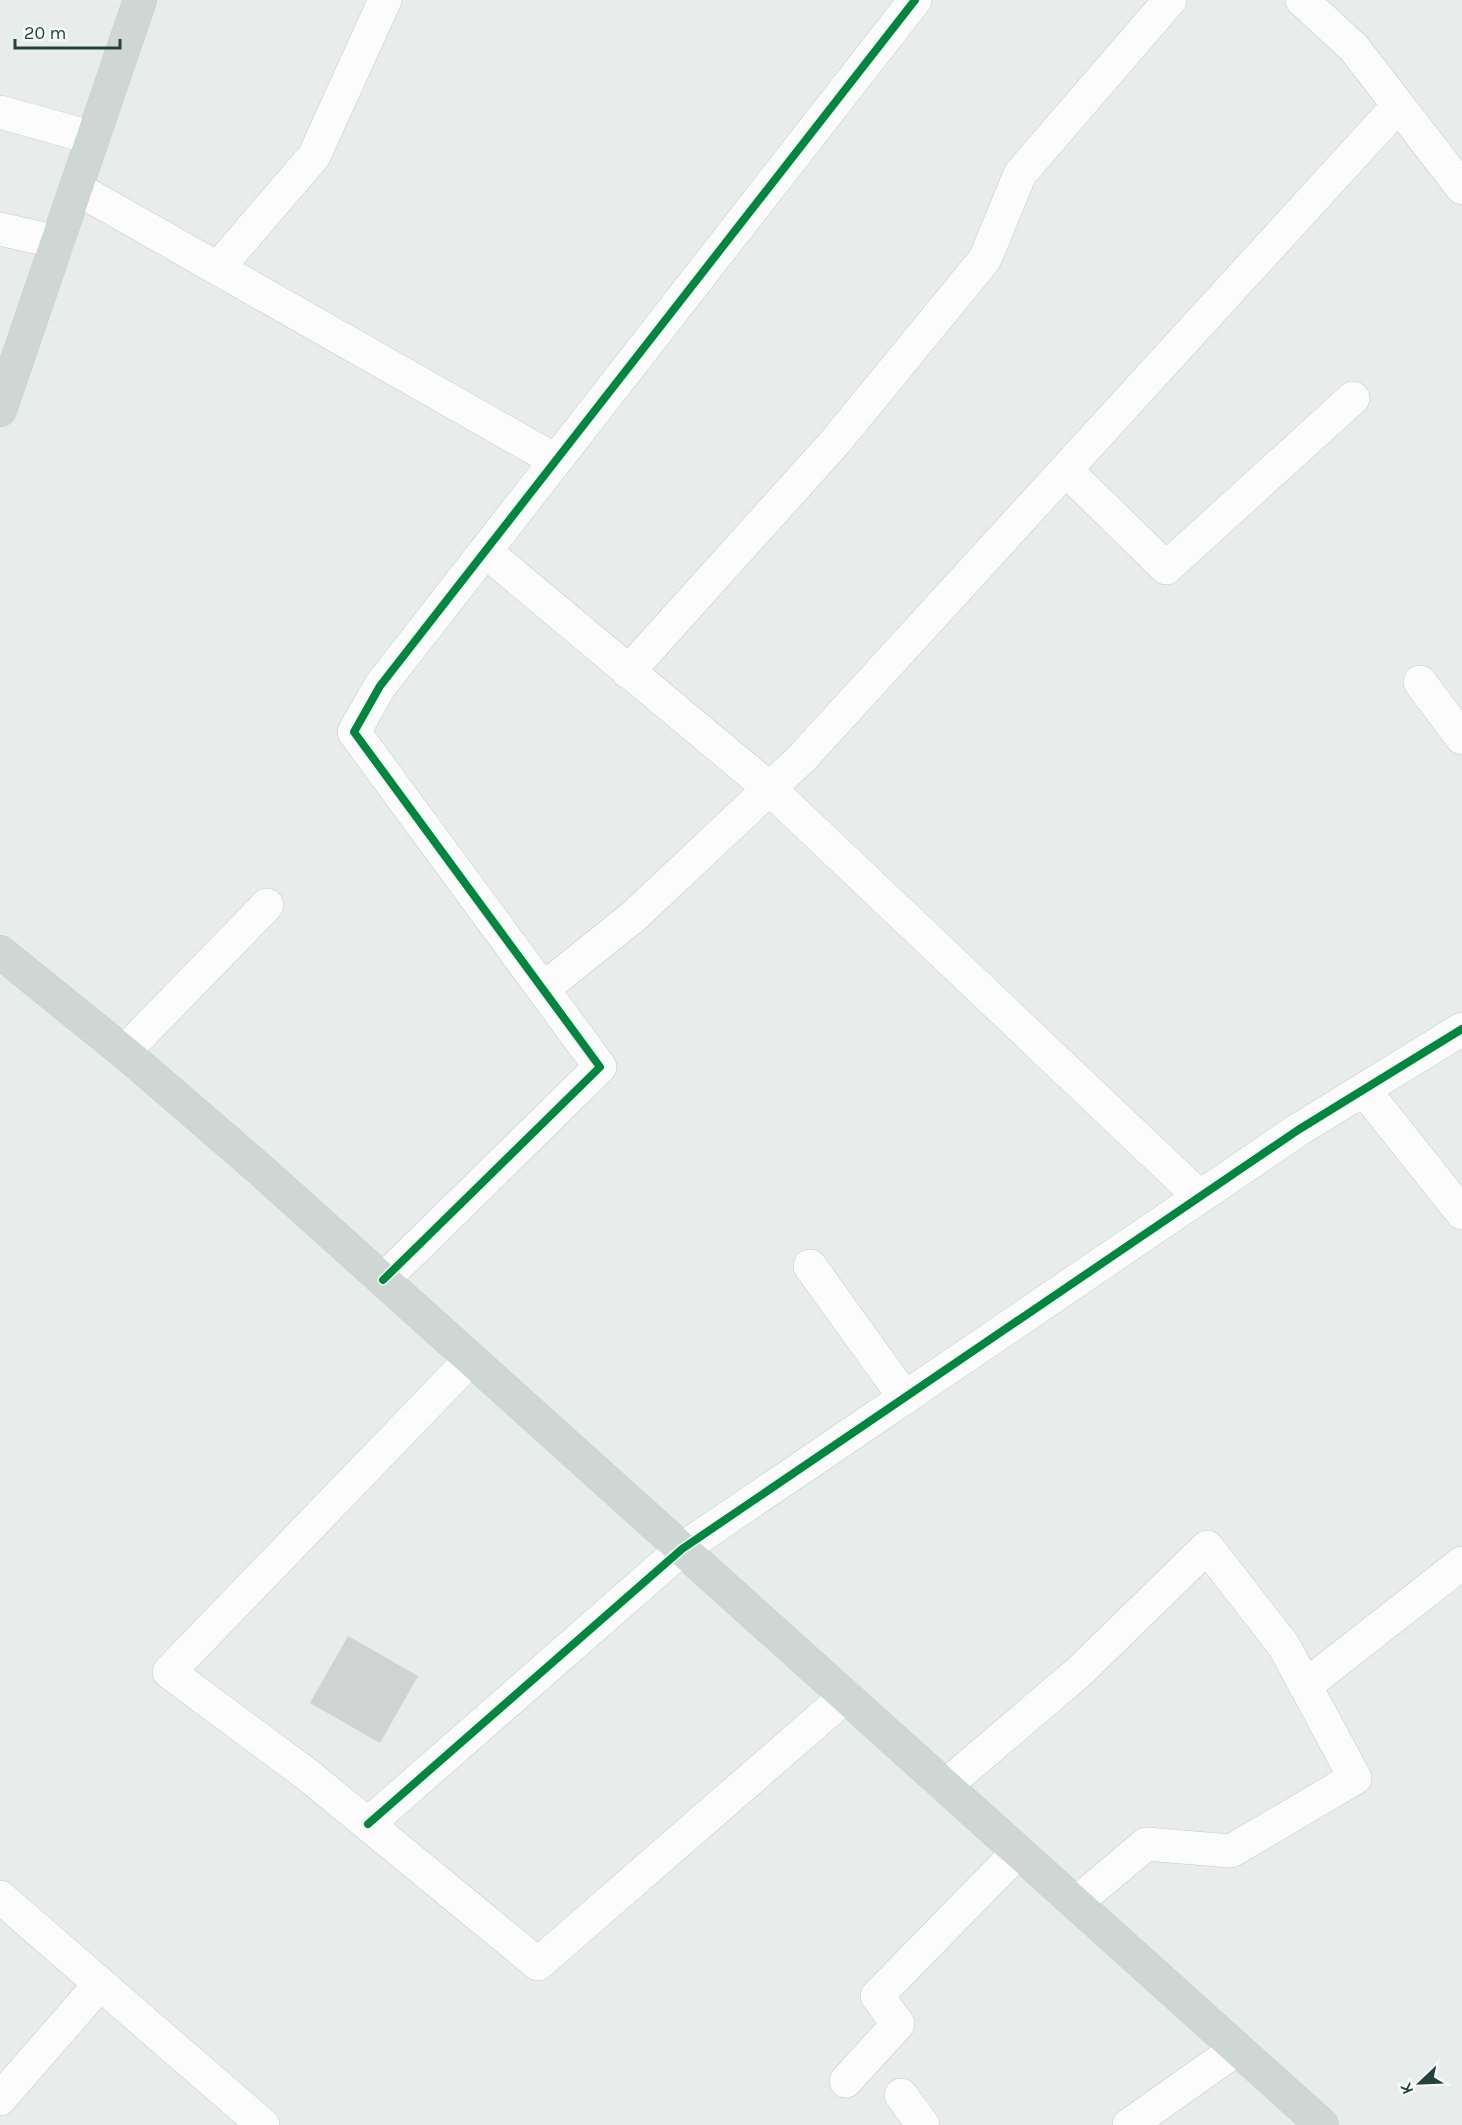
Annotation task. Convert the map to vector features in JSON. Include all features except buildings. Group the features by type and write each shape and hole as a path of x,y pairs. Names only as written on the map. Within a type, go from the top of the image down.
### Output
{"main road":[{"path":"3,391 58,242 140,0"},
{"path":"0,952 124,1052 262,1171 1322,2125"}],"street":[{"path":"218,268 314,156 385,0"},
{"path":"383,1280 600,1067 354,732 380,686 915,0"},
{"path":"628,672 836,441 978,268 985,259 1020,174 1170,0"},
{"path":"1302,0 1354,48 1462,188"},
{"path":"543,989 634,916 810,750 1398,106"},
{"path":"0,112 93,138"},
{"path":"76,188 555,460"},
{"path":"0,228 58,242"},
{"path":"1066,470 1166,568 1353,398"},
{"path":"485,551 770,789 1200,1197"},
{"path":"1420,682 1462,738"},
{"path":"124,1052 267,905"},
{"path":"368,1824 682,1550 1298,1130 1462,1029"},
{"path":"1364,1089 1462,1213"},
{"path":"810,1266 905,1398"},
{"path":"471,1359 168,1672 309,1776 538,1964 846,1696"},
{"path":"945,1786 1080,1671 1207,1547 1284,1646 1356,1778 1231,1851 1146,1844 1076,1904"},
{"path":"1305,1686 1462,1563"},
{"path":"846,2081 898,2024 877,1996 1018,1852"},
{"path":"0,1897 263,2125"},
{"path":"0,2100 100,1984"},
{"path":"1129,2125 1237,2049"},
{"path":"901,2095 922,2125"}],"cycle path":[{"path":"383,1280 600,1067 354,732 380,686 915,0"},
{"path":"368,1824 682,1549 1298,1130 1462,1029"}]}
